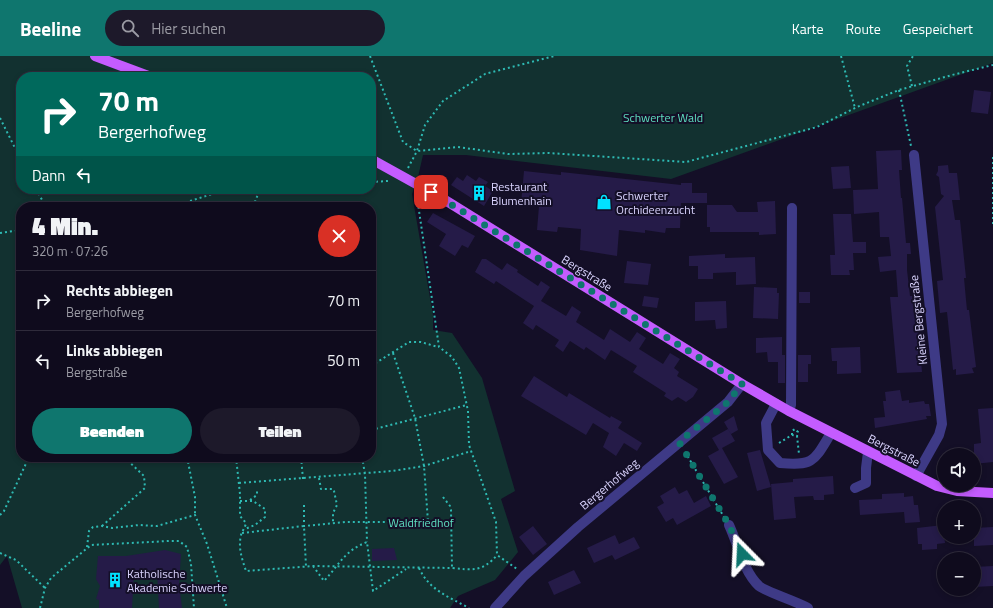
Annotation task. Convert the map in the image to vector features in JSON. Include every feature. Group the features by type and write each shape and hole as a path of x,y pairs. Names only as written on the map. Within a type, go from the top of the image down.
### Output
{"main road":[{"path":"95,56 138,72"},
{"name":"Bergstraße","path":"376,162 404,176 742,384 789,411 937,486 957,491 993,493"}],"street":[{"name":"Kleine Bergstraße","path":"914,155 942,424 939,435 916,476"},
{"path":"789,411 791,405 792,208"},
{"name":"Bergerhofweg","path":"495,608 524,576 578,527 728,402 742,384"},
{"path":"776,404 766,423 768,450 780,463 800,465 816,458 831,433"},
{"path":"855,488 866,483 868,452"},
{"path":"729,525 738,542 746,567 760,587 808,608"}],"path":[{"path":"370,56 403,142 417,151 458,147 508,154 548,153 686,162 818,127 855,108 899,90 952,74 993,65"},
{"path":"404,176 417,151 425,125 443,101 485,74 554,56"},
{"path":"840,56 855,108"},
{"path":"912,86 907,66 913,56"},
{"path":"899,90 914,155"},
{"path":"0,118 16,150"},
{"path":"993,157 993,226"},
{"path":"416,190 439,347"},
{"path":"187,202 212,194"},
{"path":"0,233 16,231"},
{"path":"240,501 249,501 262,506 266,513 261,521 245,529 241,533 240,554 246,571 313,566 452,568 471,570 482,568 492,561 497,554 496,522 469,444 467,405 459,368 452,357 439,347 421,342 409,342 376,363"},
{"path":"394,353 415,418 424,466 428,522"},
{"path":"376,429 467,405"},
{"path":"768,450 792,435 792,431 796,429 798,432 797,436 800,465"},
{"path":"792,435 797,436"},
{"path":"679,442 729,525"},
{"path":"239,482 365,474 424,466 471,451"},
{"path":"0,515 4,511 27,462"},
{"path":"102,526 145,488 144,476 129,462"},
{"path":"188,462 195,497 195,516 207,544 226,608"},
{"path":"237,462 240,516 246,523 245,529"},
{"path":"301,462 303,479"},
{"path":"363,462 365,474 369,567 374,591 407,568"},
{"path":"319,478 321,490 334,491 337,505 333,513 333,524"},
{"path":"249,501 257,496 257,491"},
{"path":"443,496 450,506 452,522 452,568"},
{"path":"304,505 306,567"},
{"path":"87,547 88,531 93,527 102,526 112,528 139,525 157,526 195,516"},
{"path":"241,533 304,526 367,522 452,522"},
{"path":"40,608 45,588 56,574 91,545 105,543 179,542 187,547 191,564 194,608"},
{"path":"313,566 324,581 337,567 346,554 354,547 367,542"},
{"path":"0,553 16,560 45,588"},
{"path":"497,554 510,562 524,576"},
{"path":"419,568 423,577 438,591 469,608"}],"green space":[{"path":"0,56 993,56 993,63 671,179 466,155 423,155 412,194 433,315 433,330 452,333 482,378 515,491 501,499 518,552 495,580 458,596 450,608 22,608 7,556 0,565"}],"building":[{"path":"974,90 991,92 988,114 971,112"},
{"path":"901,150 902,170 899,170 901,198 906,243 910,243 911,254 907,254 907,270 910,296 915,296 922,372 897,373 890,297 898,297 896,270 880,272 878,257 891,256 889,237 880,237 879,212 854,214 853,190 878,189 876,151"},
{"path":"948,165 949,173 957,173 960,200 952,200 955,220 960,220 966,278 964,278 967,310 969,310 976,367 972,368 974,373 956,375 956,369 953,370 947,312 940,313 937,281 943,280 935,207 944,196 941,194 939,177 936,175 938,166"},
{"path":"849,166 851,188 833,189 831,167"},
{"name":"Schwerter Orchideenzucht","path":"524,171 561,175 561,172 681,185 681,183 692,183 692,193 707,193 707,203 681,203 680,228 666,228 665,233 645,230 645,233 619,230 617,256 580,250 581,229 558,227 557,232 537,230 539,206 521,204"},
{"name":"Restaurant Blumenhain","path":"467,175 476,181 479,177 488,182 485,186 493,191 484,206 451,185 457,177 463,181"},
{"path":"775,201 776,234 759,235 759,232 710,232 710,227 707,227 707,205 732,205 737,212 758,212 757,202"},
{"path":"433,213 475,236 468,248 462,245 455,256 439,246 446,234 427,222"},
{"path":"833,214 851,214 853,242 866,242 866,253 853,253 854,270 849,270 850,275 831,275 830,255 835,255"},
{"path":"725,254 725,258 755,257 756,284 736,285 736,272 713,273 713,279 698,279 698,266 689,266 689,256"},
{"path":"482,259 486,259 502,270 507,263 518,270 517,272 538,286 541,281 550,287 541,301 566,316 572,306 581,312 576,322 604,340 610,329 630,342 637,332 646,338 639,349 663,364 670,353 680,359 674,368 679,372 677,376 698,389 693,397 686,402 678,397 672,401 664,396 666,393 633,372 637,366 611,350 605,360 586,347 584,350 570,341 563,352 555,346 559,340 536,325 533,330 523,323 534,306 496,281 494,284 475,272"},
{"path":"627,261 651,264 648,285 624,283"},
{"path":"754,287 777,288 777,293 779,293 778,319 753,318"},
{"path":"799,292 810,292 810,303 799,303"},
{"path":"644,296 659,298 657,308 642,306"},
{"path":"726,301 727,328 716,329 715,320 695,321 695,302"},
{"path":"782,337 782,355 785,355 785,383 778,383 778,362 768,362 767,352 756,353 756,338"},
{"path":"860,347 861,373 837,374 837,361 832,361 831,348"},
{"path":"798,355 811,355 811,364 808,364 808,382 798,382"},
{"path":"534,376 567,397 569,393 610,418 611,416 622,422 618,428 642,443 637,451 624,443 616,456 603,447 609,433 593,423 586,435 521,396"},
{"path":"900,390 902,401 909,400 909,403 924,401 925,404 929,404 931,416 926,416 927,419 875,428 874,418 885,417 883,401 886,401 885,392"},
{"path":"993,408 993,462 981,463 981,448 974,448 974,444 981,443 978,409"},
{"path":"734,416 738,430 731,434 724,422"},
{"path":"728,429 735,441 722,448 738,477 724,484 708,456 719,450 712,438"},
{"path":"760,450 771,487 757,491 747,453"},
{"path":"833,476 834,494 824,495 824,500 814,500 813,496 794,497 796,518 774,520 771,484 793,482 793,479"},
{"path":"675,487 679,494 687,490 694,503 706,496 711,506 677,525 673,518 666,522 657,507 664,503 660,496"},
{"path":"904,493 904,497 913,496 914,505 918,505 920,522 905,523 904,512 860,515 859,500 882,499 882,494"},
{"path":"533,526 547,544 533,555 519,537"},
{"path":"937,526 937,549 922,550 922,544 918,544 917,528"},
{"path":"993,527 993,545 974,546 974,544 981,544 981,528"},
{"path":"615,535 619,544 634,537 640,548 615,560 612,555 594,563 587,548"},
{"path":"394,548 397,560 372,561 372,549"},
{"name":"Katholische Akademie Schwerte","path":"165,550 181,554 179,584 182,608 159,608 157,572 134,572 132,608 99,608 99,600 96,599 100,586 96,579 98,556 126,556"},
{"path":"993,566 993,586 981,587 981,567"},
{"path":"574,570 581,583 554,595 548,582"}],"place":[{"name":"Restaurant Blumenhain","path":"479,193"},
{"name":"Schwerter Orchideenzucht","path":"604,202"},
{"name":"Katholische Akademie Schwerte","path":"115,580"}],"route":[{"path":"431,192 668,340 742,384 728,402 679,442 729,525 738,542 742,554"}],"park label":[{"name":"Schwerter Wald","path":"663,117"},
{"name":"Waldfriedhof","path":"421,522"}]}
